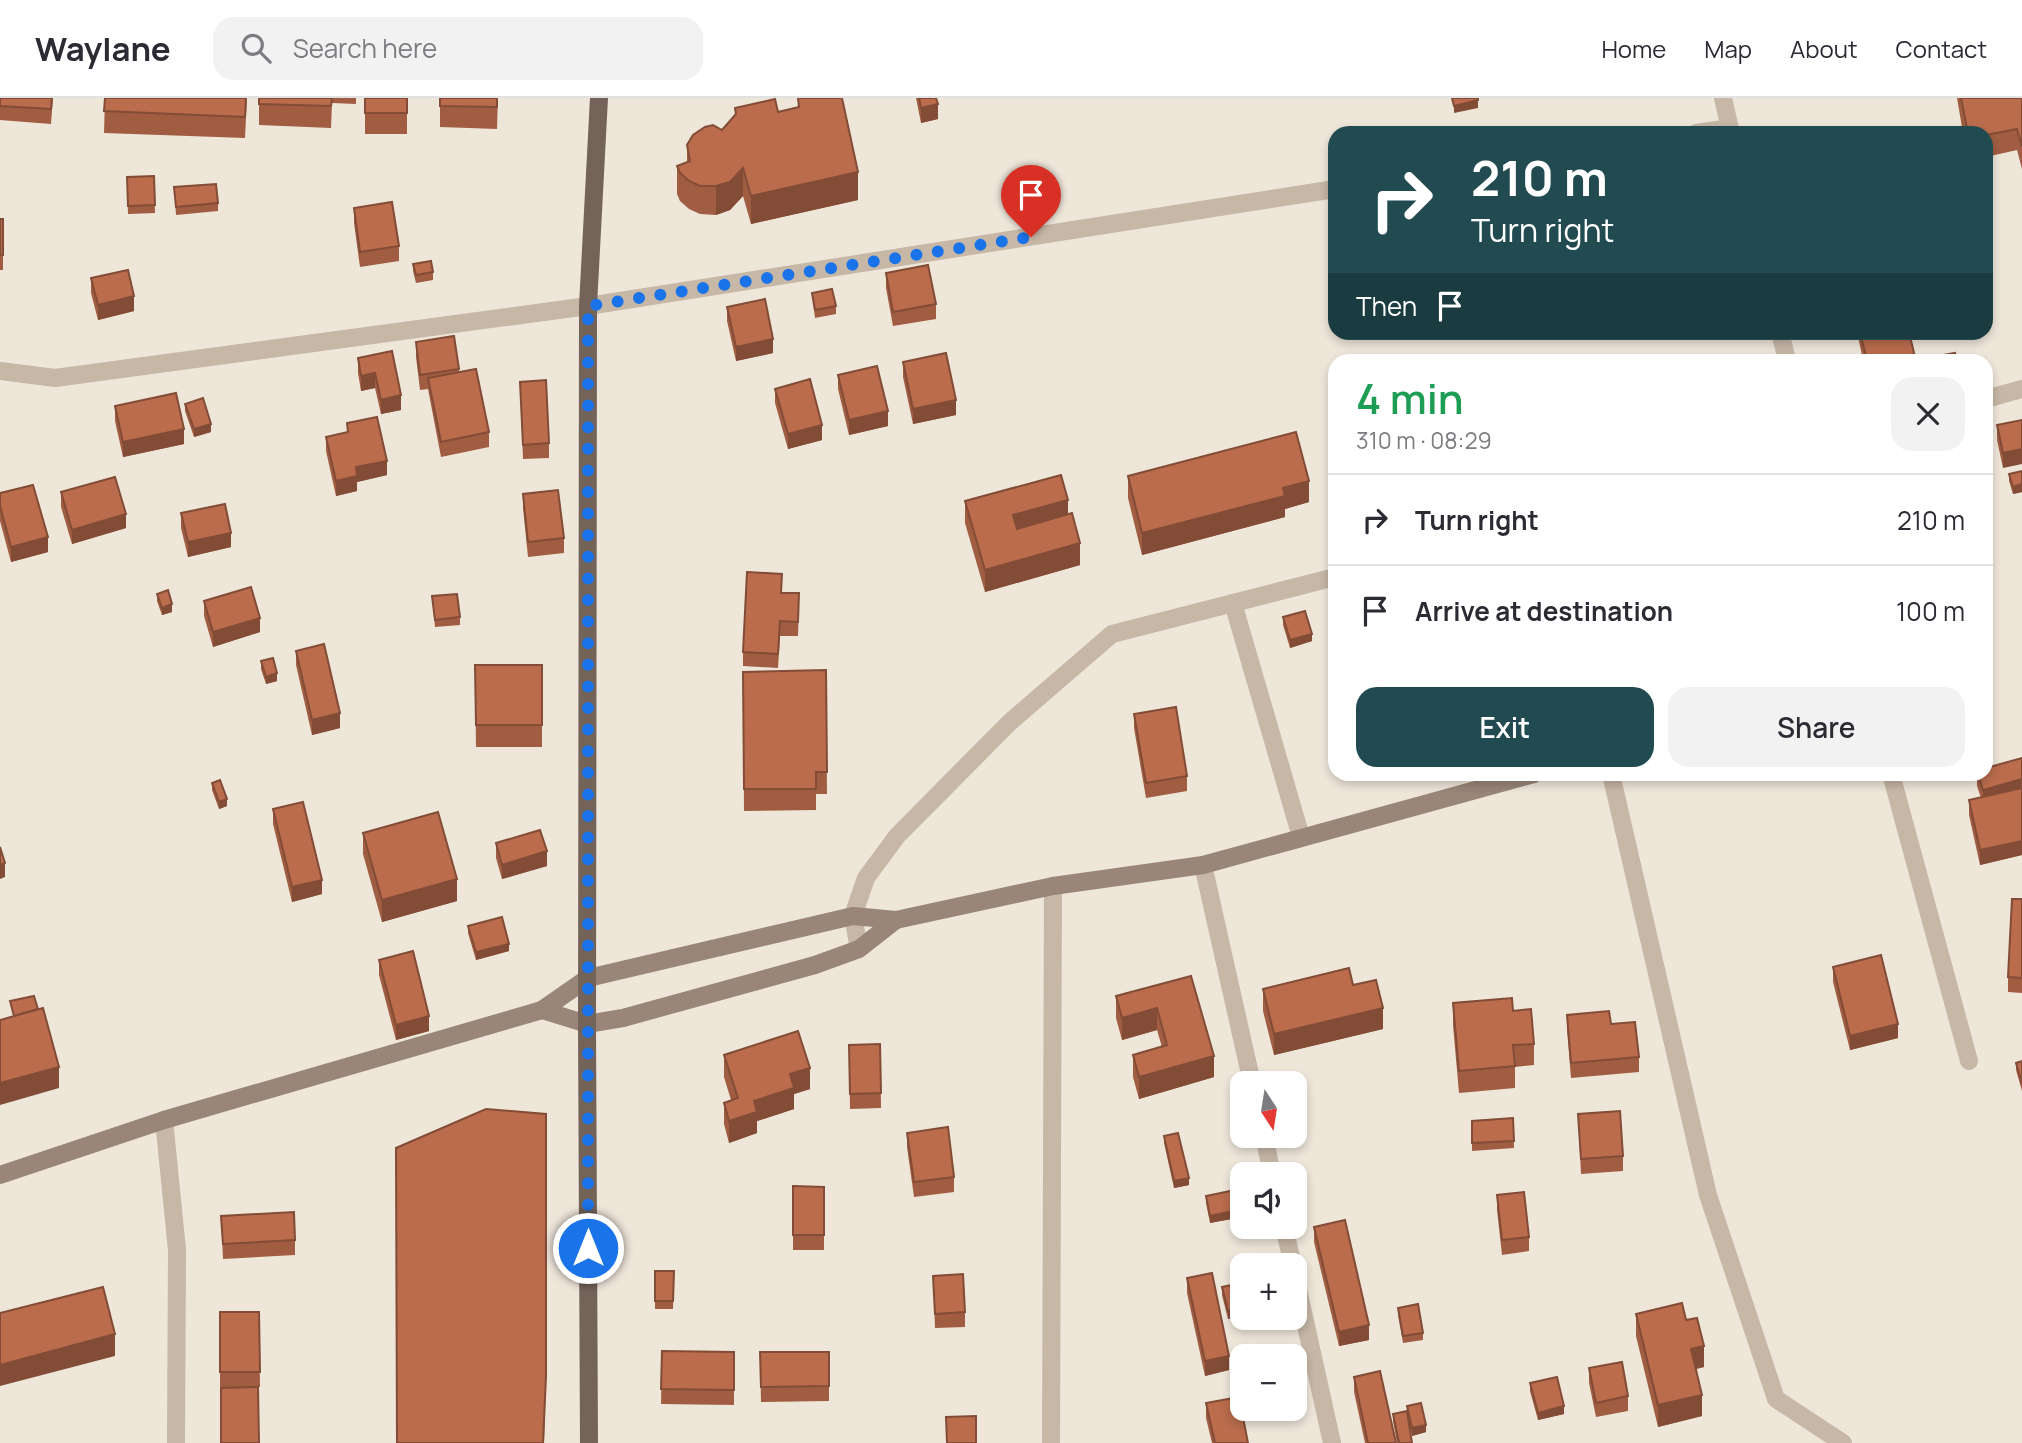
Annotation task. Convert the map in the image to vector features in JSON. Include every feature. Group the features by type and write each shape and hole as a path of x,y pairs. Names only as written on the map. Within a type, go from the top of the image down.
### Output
{"main road":[{"path":"589,1443 588,306 599,98"}],"street":[{"path":"1723,98 1729,126"},
{"path":"0,371 55,378 588,306 1328,190"},
{"path":"1993,397 2022,389"},
{"path":"859,949 853,916 866,878 897,836 1010,722 1112,634 1328,579"},
{"path":"1233,603 1301,837"},
{"path":"0,1175 164,1120 542,1010 588,978 853,916 896,920 1053,886 1203,864 1508,781"},
{"path":"1613,781 1707,1195 1776,1399 1843,1443"},
{"path":"1893,781 1969,1061"},
{"path":"1203,864 1249,1071"},
{"path":"1051,1443 1053,886"},
{"path":"542,1010 587,1024 623,1018 815,965 859,949 896,920"},
{"path":"164,1120 177,1250 176,1443"},
{"path":"1307,1330 1332,1443"}],"building":[{"path":"0,98 52,98 51,109 0,106"},
{"path":"105,98 246,98 245,117 104,111"},
{"path":"259,98 332,98 331,106 259,104"},
{"path":"365,98 407,98 407,113 365,113"},
{"path":"440,98 497,98 497,107 440,106"},
{"path":"798,98 842,98 858,172 751,196 743,168 730,182 716,186 700,186 680,173 677,166 690,161 687,145 693,135 705,127 713,125 722,130 736,114 735,108 775,99 778,112 799,107"},
{"path":"919,98 936,98 938,104 921,108"},
{"path":"1452,98 1478,98 1478,100 1454,106"},
{"path":"1961,98 2022,98 2022,147 2017,129 1993,134 1993,126 1967,126"},
{"path":"154,176 155,205 128,206 127,177"},
{"path":"216,184 218,203 176,207 174,187"},
{"path":"392,202 399,246 360,252 354,208"},
{"path":"0,219 3,219 3,255 0,255"},
{"path":"431,261 433,272 416,275 413,264"},
{"path":"928,265 936,304 893,312 886,273"},
{"path":"128,270 134,296 98,305 91,278"},
{"path":"832,289 836,306 815,310 812,293"},
{"path":"765,299 773,339 736,347 727,307"},
{"path":"454,336 459,369 420,375 416,342"},
{"path":"1862,340 1911,340 1914,354 1866,354"},
{"path":"392,351 401,395 381,400 375,373 361,376 358,358"},
{"path":"946,353 956,400 913,409 903,362"},
{"path":"877,366 888,411 849,420 838,375"},
{"path":"476,369 489,432 441,442 428,378"},
{"path":"810,379 822,425 788,434 775,389"},
{"path":"546,380 549,443 523,445 520,382"},
{"path":"176,393 184,429 123,442 115,406"},
{"path":"203,398 211,424 194,429 185,404"},
{"path":"377,417 387,461 356,467 357,476 336,481 326,437 348,432 347,423"},
{"path":"2022,420 2022,449 2003,453 1997,425"},
{"path":"1296,432 1309,481 1283,488 1285,496 1142,533 1128,476"},
{"path":"2022,471 2022,484 2013,487 2009,474"},
{"path":"1061,475 1068,500 1013,515 1017,529 1072,513 1080,543 985,570 965,501"},
{"path":"115,477 126,514 72,530 61,492"},
{"path":"33,485 48,537 11,547 0,506 0,493"},
{"path":"558,490 564,538 528,542 523,494"},
{"path":"225,504 231,533 188,542 181,513"},
{"path":"747,572 782,574 781,593 799,593 798,622 780,621 778,654 743,652"},
{"path":"251,587 260,618 213,632 204,601"},
{"path":"168,590 172,604 162,608 157,594"},
{"path":"457,594 460,617 435,620 432,596"},
{"path":"1305,611 1312,634 1290,640 1283,617"},
{"path":"324,644 340,713 312,720 296,651"},
{"path":"273,658 277,673 266,677 261,661"},
{"path":"475,665 542,665 542,725 476,725"},
{"path":"826,670 827,772 816,772 816,789 744,789 743,672"},
{"path":"1176,707 1187,776 1146,783 1134,714"},
{"path":"2022,758 2022,779 1983,790 1980,781 1993,781 1993,766"},
{"path":"220,780 227,799 219,802 212,783"},
{"path":"2022,788 2022,841 1980,850 1969,800"},
{"path":"303,802 322,880 292,887 273,809"},
{"path":"438,812 457,879 382,900 363,833"},
{"path":"540,830 547,851 502,865 496,843"},
{"path":"0,847 5,863 0,865"},
{"path":"2012,899 2022,899 2022,978 2008,977"},
{"path":"502,917 509,944 476,952 468,926"},
{"path":"413,951 429,1016 396,1025 379,960"},
{"path":"1881,955 1898,1024 1850,1036 1833,967"},
{"path":"1349,968 1353,985 1376,980 1383,1008 1274,1034 1263,989"},
{"path":"1191,976 1214,1056 1139,1077 1133,1055 1167,1045 1157,1008 1122,1018 1116,996"},
{"path":"34,996 38,1009 14,1016 10,1001"},
{"path":"1512,998 1513,1011 1531,1009 1534,1044 1513,1045 1515,1066 1459,1071 1453,1003"},
{"path":"43,1008 59,1067 0,1083 0,1020"},
{"path":"1609,1011 1611,1024 1635,1022 1639,1057 1571,1063 1567,1015"},
{"path":"798,1031 810,1068 790,1074 794,1088 754,1101 757,1112 729,1121 724,1103 738,1098 724,1055"},
{"path":"880,1044 881,1093 850,1094 849,1045"},
{"path":"2022,1061 2022,1084 2016,1063"},
{"path":"486,1109 546,1114 546,1376 543,1443 397,1443 396,1148"},
{"path":"1620,1111 1623,1156 1581,1159 1578,1114"},
{"path":"1513,1118 1514,1141 1472,1143 1472,1121"},
{"path":"948,1127 954,1177 914,1182 907,1133"},
{"path":"1178,1133 1189,1178 1174,1181 1164,1136"},
{"path":"793,1186 824,1187 824,1235 793,1235"},
{"path":"1230,1191 1230,1212 1210,1216 1206,1196"},
{"path":"1524,1192 1529,1237 1502,1240 1497,1195"},
{"path":"294,1212 295,1240 223,1244 221,1216"},
{"path":"1345,1220 1369,1325 1339,1332 1314,1227"},
{"path":"655,1271 674,1271 673,1301 655,1301"},
{"path":"1212,1273 1229,1356 1205,1361 1187,1278"},
{"path":"963,1274 965,1312 935,1314 933,1276"},
{"path":"1230,1285 1230,1311 1228,1311 1222,1287"},
{"path":"103,1287 115,1334 0,1365 0,1313"},
{"path":"1682,1303 1686,1320 1697,1318 1704,1346 1691,1349 1702,1395 1658,1405 1636,1314"},
{"path":"1418,1304 1423,1333 1403,1336 1398,1308"},
{"path":"220,1312 259,1312 260,1372 220,1372"},
{"path":"662,1351 734,1352 734,1390 661,1389"},
{"path":"760,1352 829,1352 829,1386 761,1387"},
{"path":"1622,1362 1628,1396 1596,1403 1589,1368"},
{"path":"1380,1371 1396,1443 1368,1443 1354,1377"},
{"path":"1557,1377 1564,1406 1538,1413 1530,1383"},
{"path":"258,1387 259,1443 221,1443 221,1388"},
{"path":"1230,1399 1230,1421 1244,1421 1248,1443 1215,1443 1206,1403"},
{"path":"1421,1403 1426,1425 1412,1428 1407,1406"},
{"path":"1407,1411 1412,1443 1399,1443 1393,1414"},
{"path":"976,1416 976,1443 947,1443 946,1417"}],"route":[{"path":"588,1248 588,306 1031,237"}]}
